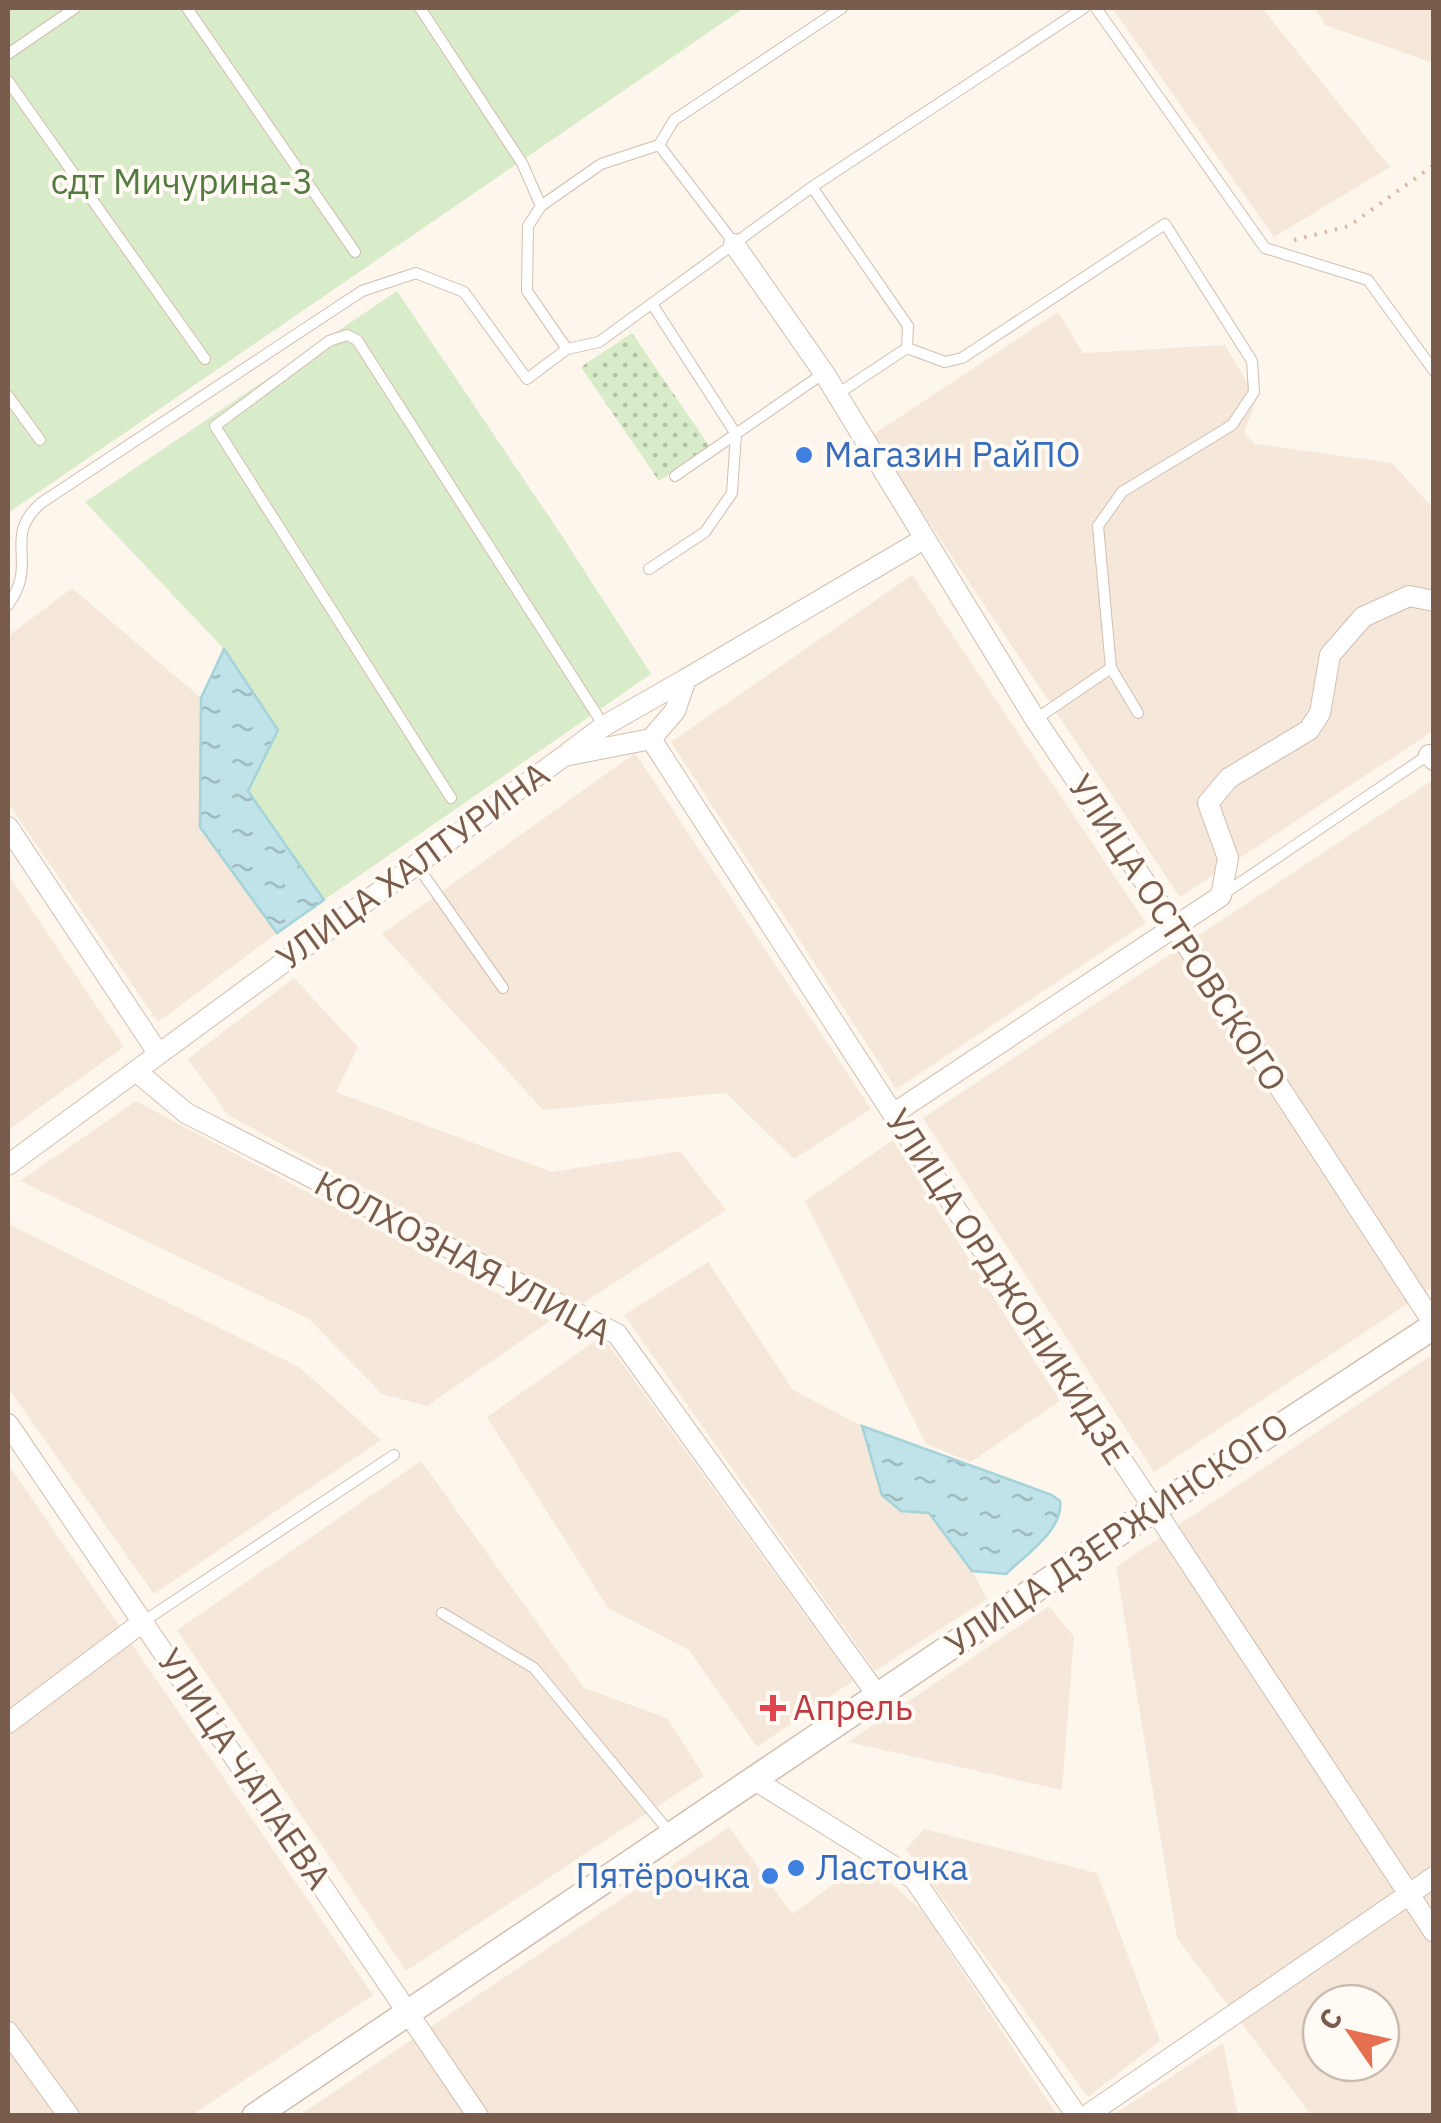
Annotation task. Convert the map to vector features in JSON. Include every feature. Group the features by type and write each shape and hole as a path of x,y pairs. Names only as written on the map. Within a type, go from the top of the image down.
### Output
{"street":[{"name":"УЛИЦА ОСТРОВСКОГО","path":"734,244 824,373 1035,720 1434,1325"},
{"path":"564,756 604,726 924,538"},
{"path":"893,1114 1221,896 1228,858 1208,803 1229,778 1309,730 1320,712 1330,655 1363,617 1409,596 1434,601"},
{"path":"651,739 676,711 686,679"},
{"name":"УЛИЦА ХАЛТУРИНА","path":"8,1164 564,756 651,739"},
{"name":"УЛИЦА ОРДЖОНИКИДЗЕ","path":"651,739 893,1114 1434,1932"},
{"path":"8,827 158,1053"},
{"name":"КОЛХОЗНАЯ УЛИЦА","path":"137,1072 186,1112 617,1334 878,1696"},
{"name":"УЛИЦА ДЗЕРЖИНСКОГО","path":"256,2116 1153,1510 1434,1325"},
{"name":"УЛИЦА ЧАПАЕВА","path":"8,1424 478,2116"},
{"path":"8,1723 144,1621"},
{"path":"753,1779 914,1879 1076,2116"},
{"path":"1086,2116 1434,1877"},
{"path":"8,2032 69,2116"}],"lane":[{"path":"8,54 75,8"},
{"path":"186,8 355,252"},
{"path":"420,8 522,163 541,206"},
{"path":"566,349 527,290 528,226 541,206 602,164 659,145 674,120 842,8"},
{"path":"8,604 17,592 24,570 20,530 25,517 362,290 416,273 464,292 527,379 566,349 599,342 812,187 1084,8"},
{"path":"1096,8 1266,248 1368,280 1434,371"},
{"path":"8,81 205,359"},
{"path":"659,145 734,244"},
{"path":"812,187 908,326 908,348"},
{"path":"908,348 945,362 962,358 1165,224 1252,361 1254,392 1232,426 1122,492 1098,526 1111,668 1138,713"},
{"path":"649,569 705,532 732,493 736,434 652,304"},
{"path":"451,798 215,426 329,341 347,335 357,340 604,726"},
{"path":"836,396 908,348"},
{"path":"675,476 824,373"},
{"path":"8,396 40,440"},
{"path":"1035,720 1111,668"},
{"path":"1221,896 1432,756"},
{"path":"416,864 503,988"},
{"path":"144,1621 394,1455"},
{"path":"442,1614 534,1668 672,1835"}],"path":[{"path":"1266,248 1349,226 1434,166"}],"shaded area":[{"path":"1112,8 1262,8 1390,167 1274,237"},
{"path":"1315,8 1433,8 1433,63 1325,25"},
{"path":"1058,312 1083,353 1225,345 1257,399 1244,433 1255,444 1392,463 1433,508 1433,731 1180,897 871,436"},
{"path":"912,575 1146,923 896,1089 671,742"},
{"path":"72,588 201,698 200,827 277,933 158,1022 8,803 8,636"},
{"path":"635,753 871,1109 794,1159 726,1093 543,1110 382,934"},
{"path":"1433,780 1433,1287 1154,1472 923,1118"},
{"path":"8,874 124,1047 8,1130"},
{"path":"294,978 358,1047 336,1092 552,1172 680,1151 726,1210 579,1306 228,1115 188,1059"},
{"path":"136,1101 550,1321 427,1406 382,1394 309,1319 20,1181"},
{"path":"893,1140 1060,1401 971,1462 926,1444 805,1201"},
{"path":"8,1224 299,1367 381,1440 154,1594 8,1388"},
{"path":"708,1262 793,1390 862,1426 882,1495 901,1511 928,1512 972,1571 987,1599 875,1671 624,1315"},
{"path":"602,1336 853,1681 757,1747 689,1650 608,1608 487,1417"},
{"path":"1433,1354 1433,2115 1311,2115 1177,1938 1116,1567"},
{"path":"421,1461 584,1688 667,1718 704,1776 406,1971 177,1630"},
{"path":"8,1464 373,1995 192,2115 8,2115"},
{"path":"1049,1606 1074,1637 1062,1790 848,1742"},
{"path":"729,1827 792,1914 842,1878 871,1865 924,1913 1057,2115 298,2116"},
{"path":"924,1829 1097,1873 1160,2041 1088,2097 906,1849"},
{"path":"1223,2043 1238,2115 1113,2115"}],"green space":[{"name":"сдт Мичурина-3","path":"8,8 744,8 8,513"},
{"path":"397,291 651,674 324,900 248,791 278,730 224,649 85,502"},
{"path":"632,333 710,447 659,481 581,367"}],"water":[{"path":"224,649 278,730 248,791 324,900 277,933 200,827 201,698"},
{"path":"862,1426 1052,1495 1060,1501 1056,1522 1042,1541 1006,1574 972,1571 929,1513 901,1511 882,1495"}],"place":[{"name":"Магазин РайПО","path":"804,455"},
{"name":"Апрель","path":"773,1708"},
{"name":"Ласточка","path":"796,1868"},
{"name":"Пятёрочка","path":"770,1876"}]}
